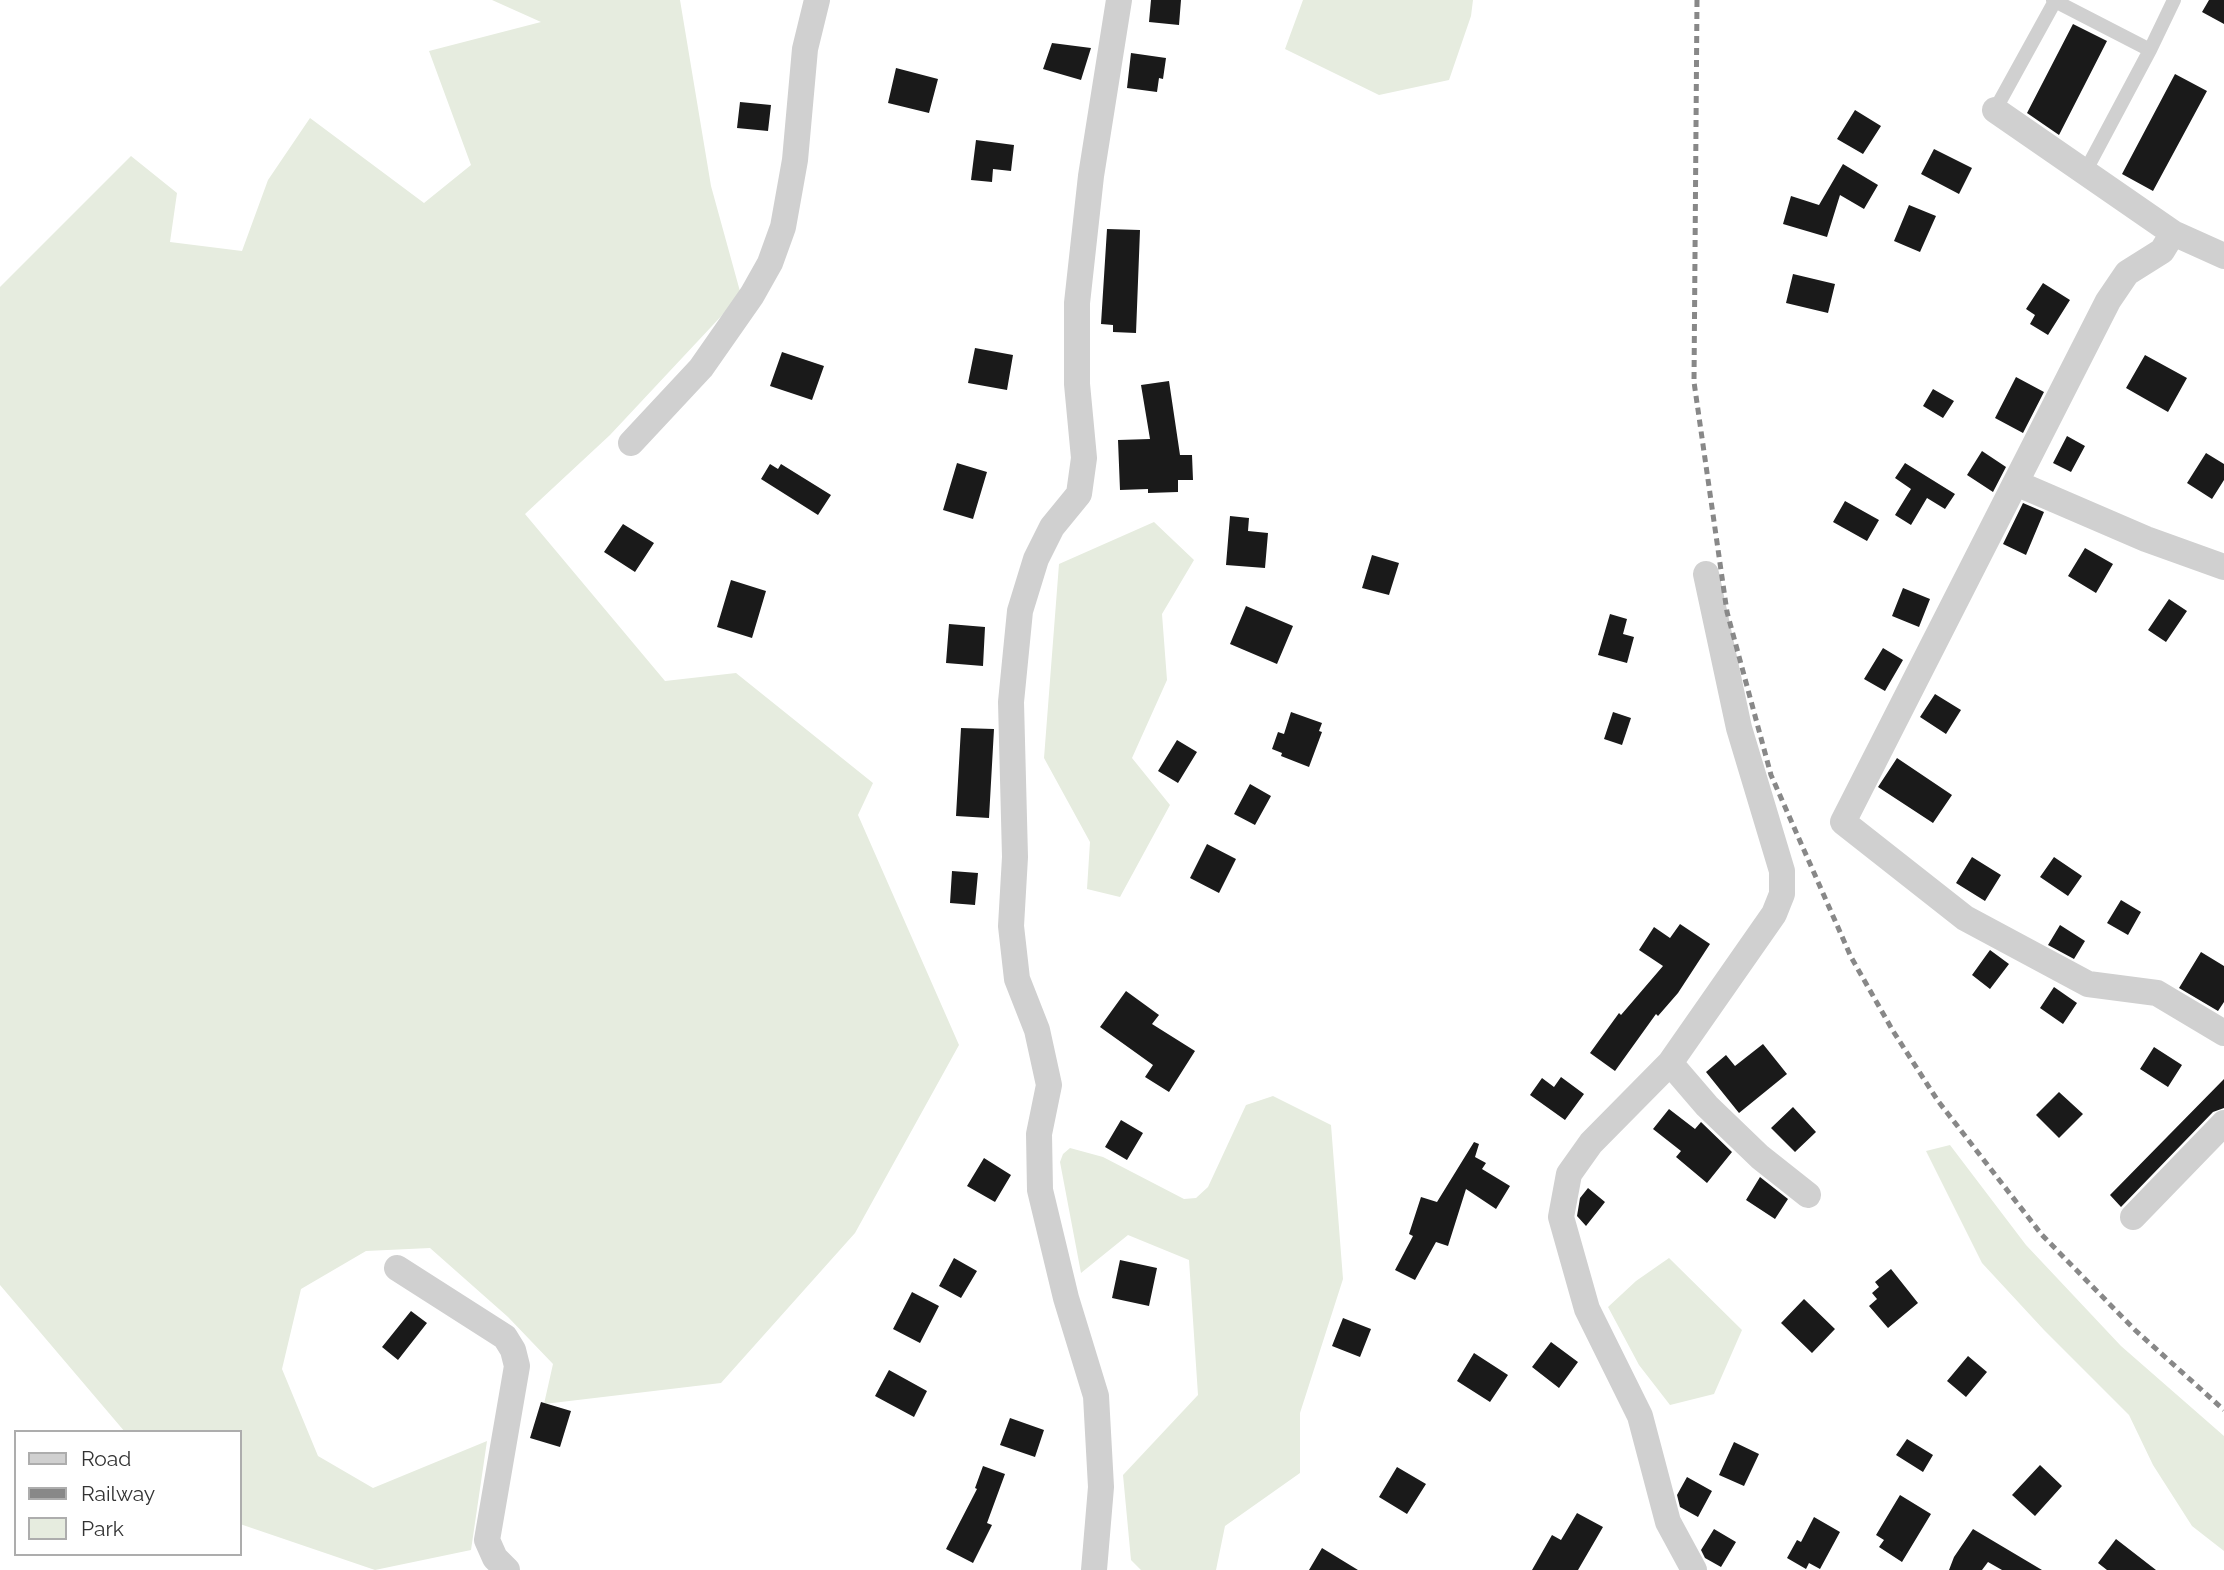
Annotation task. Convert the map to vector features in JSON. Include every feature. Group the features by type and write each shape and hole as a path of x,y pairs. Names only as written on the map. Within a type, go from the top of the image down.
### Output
{"street":[{"path":"631,443 701,368 771,263 783,227 795,160 805,49 817,0"},
{"path":"1094,1570 1101,1486 1096,1396 1066,1298 1041,1190 1039,1134 1049,1085 1037,1030 1017,979 1011,926 1015,844 1011,702 1020,611 1036,559 1052,527 1079,494 1084,457 1077,384 1077,303 1091,176 1119,0"},
{"path":"1995,110 2173,233 2224,256"},
{"path":"2173,233 2162,251 2127,273 2108,301 1843,822 1965,918 2088,984 2157,993 2224,1033"},
{"path":"2015,483 2146,539 2224,567"},
{"path":"1694,1570 1668,1522 1640,1416 1587,1309 1561,1217 1569,1174 1591,1143 1670,1063 1774,914 1782,894 1782,871 1739,728 1706,574"},
{"path":"1670,1063 1707,1106 1760,1157 1808,1195"},
{"path":"2133,1217 2224,1123"},
{"path":"397,1268 505,1337 513,1350 517,1366 487,1540 495,1558 507,1570"}],"lane":[{"path":"2085,172 2174,0"},
{"path":"1995,110 2054,1 2150,50"}],"green space":[{"path":"492,0 680,0 711,186 741,295 610,435 525,514 665,681 736,673 873,783 858,815 959,1045 855,1233 721,1383 544,1404 553,1364 508,1317 430,1248 366,1251 301,1289 282,1369 318,1456 373,1488 487,1441 471,1550 375,1570 242,1525 242,1430 123,1430 0,1285 0,287 131,156 177,193 170,242 242,251 268,180 310,118 424,203 471,165 429,51 541,22"},
{"path":"1303,0 1473,0 1471,16 1449,80 1379,95 1285,49"},
{"path":"1154,522 1194,560 1162,614 1167,680 1132,758 1170,805 1120,897 1087,889 1090,842 1044,758 1059,564"},
{"path":"1273,1096 1331,1125 1343,1279 1300,1413 1300,1473 1225,1526 1216,1570 1141,1570 1131,1560 1123,1475 1198,1395 1189,1260 1128,1235 1081,1273 1060,1162 1063,1154 1070,1148 1103,1157 1184,1199 1196,1198 1208,1187 1246,1105"},
{"path":"1950,1145 2026,1245 2121,1346 2224,1436 2224,1551 2192,1526 2153,1465 2129,1415 1982,1263 1926,1151"},
{"path":"1669,1258 1742,1330 1714,1394 1670,1405 1639,1365 1608,1307 1636,1281"}],"building":[{"path":"1151,0 1181,0 1179,25 1149,22"},
{"path":"2209,0 2224,0 2224,24 2202,12"},
{"path":"2073,24 2107,41 2059,135 2027,113"},
{"path":"1052,43 1091,48 1081,80 1043,69"},
{"path":"1131,53 1166,58 1163,79 1159,78 1157,92 1127,88"},
{"path":"896,68 938,79 929,113 888,103"},
{"path":"2175,74 2207,91 2153,191 2122,174"},
{"path":"740,102 771,105 768,131 737,128"},
{"path":"1855,110 1881,126 1863,154 1837,139"},
{"path":"976,140 1014,145 1011,171 993,169 992,182 971,180"},
{"path":"1934,149 1972,168 1959,194 1921,174"},
{"path":"1843,164 1878,185 1864,209 1840,195 1827,237 1783,224 1791,196 1819,205"},
{"path":"1909,205 1936,216 1920,252 1894,241"},
{"path":"1107,229 1140,230 1136,333 1113,332 1113,325 1101,324"},
{"path":"1793,274 1835,284 1828,313 1786,303"},
{"path":"2043,283 2070,300 2048,335 2030,324 2035,315 2026,309"},
{"path":"975,348 1013,355 1007,390 968,383"},
{"path":"782,352 824,366 812,400 770,386"},
{"path":"2145,355 2187,378 2168,412 2126,388"},
{"path":"2016,377 2044,392 2023,433 1995,418"},
{"path":"1169,381 1180,455 1192,455 1193,480 1178,480 1178,492 1120,490 1118,440 1150,439 1141,385"},
{"path":"1933,389 1954,401 1943,418 1923,406"},
{"path":"2067,436 2085,446 2071,472 2053,463"},
{"path":"1982,451 2006,467 1993,492 1967,475"},
{"path":"2206,453 2224,464 2224,480 2212,499 2187,483"},
{"path":"957,463 987,472 973,519 943,510"},
{"path":"1905,463 1955,494 1945,509 1927,498 1911,525 1895,515 1911,489 1895,478"},
{"path":"770,464 778,469 781,464 831,495 818,515 761,479"},
{"path":"1845,501 1879,520 1867,541 1833,522"},
{"path":"2023,503 2044,512 2026,555 2003,544"},
{"path":"1230,516 1249,518 1248,531 1268,533 1265,568 1226,565"},
{"path":"623,524 654,543 635,572 604,552"},
{"path":"2085,548 2113,564 2096,593 2068,576"},
{"path":"1372,555 1399,563 1389,595 1362,588"},
{"path":"731,580 766,591 752,638 717,627"},
{"path":"1903,588 1930,599 1919,627 1892,616"},
{"path":"2169,599 2187,611 2166,642 2148,630"},
{"path":"1246,606 1293,626 1277,664 1230,644"},
{"path":"1610,614 1627,619 1623,634 1634,637 1627,663 1598,655"},
{"path":"949,624 985,627 983,666 946,663"},
{"path":"1883,648 1903,660 1885,691 1864,679"},
{"path":"1935,694 1961,710 1946,734 1920,717"},
{"path":"1291,712 1322,723 1319,731 1322,732 1309,767 1281,756 1282,753 1272,749 1278,732 1284,734"},
{"path":"1613,712 1631,718 1622,745 1604,739"},
{"path":"961,728 994,729 989,818 956,816"},
{"path":"1177,740 1197,752 1178,783 1158,771"},
{"path":"1897,758 1952,795 1933,823 1878,787"},
{"path":"1250,784 1271,796 1255,825 1234,814"},
{"path":"1207,844 1236,859 1219,893 1190,878"},
{"path":"1972,857 2001,875 1985,901 1956,883"},
{"path":"2054,857 2082,876 2068,896 2040,877"},
{"path":"952,871 978,873 975,905 950,903"},
{"path":"2121,900 2141,912 2128,935 2107,923"},
{"path":"1680,924 1710,944 1678,993 1658,1016 1656,1014 1615,1071 1590,1053 1619,1013 1621,1015 1663,966 1639,950 1654,927 1670,938"},
{"path":"2060,925 2085,941 2074,959 2048,945"},
{"path":"1990,950 2009,964 1990,989 1972,975"},
{"path":"2201,952 2224,966 2224,1002 2218,1011 2179,988"},
{"path":"2054,987 2077,1003 2063,1024 2040,1008"},
{"path":"1126,991 1159,1015 1152,1024 1195,1051 1169,1092 1145,1077 1153,1065 1100,1027"},
{"path":"1763,1044 1787,1074 1739,1113 1706,1072 1726,1055 1735,1066"},
{"path":"2154,1047 2182,1065 2168,1087 2140,1069"},
{"path":"1561,1077 1584,1094 1565,1120 1530,1095 1542,1078 1554,1087"},
{"path":"2224,1079 2224,1108 2213,1112 2121,1207 2110,1195"},
{"path":"2059,1092 2083,1114 2059,1138 2036,1115"},
{"path":"1793,1107 1816,1132 1795,1152 1771,1128"},
{"path":"1669,1109 1695,1129 1701,1122 1732,1152 1707,1183 1676,1157 1681,1151 1653,1129"},
{"path":"1121,1120 1143,1133 1127,1160 1105,1147"},
{"path":"1474,1142 1479,1144 1475,1157 1486,1163 1482,1169 1510,1186 1496,1209 1466,1189 1448,1246 1436,1242 1415,1280 1395,1270 1413,1236 1409,1234 1421,1197 1437,1202"},
{"path":"984,1158 1011,1175 995,1202 967,1186"},
{"path":"1760,1177 1788,1199 1775,1219 1746,1200"},
{"path":"1588,1188 1605,1202 1586,1226 1577,1216 1580,1198"},
{"path":"954,1258 977,1271 961,1298 939,1286"},
{"path":"1120,1260 1157,1268 1149,1306 1112,1298"},
{"path":"1891,1269 1918,1303 1888,1328 1869,1306 1877,1299 1872,1293 1879,1287 1875,1282"},
{"path":"912,1292 939,1306 920,1343 893,1329"},
{"path":"1804,1299 1835,1329 1812,1353 1781,1323"},
{"path":"411,1311 427,1323 398,1360 382,1347"},
{"path":"1343,1318 1371,1329 1360,1357 1332,1346"},
{"path":"1551,1342 1578,1362 1559,1388 1532,1367"},
{"path":"1474,1353 1508,1375 1490,1402 1457,1381"},
{"path":"1968,1356 1987,1372 1966,1397 1947,1381"},
{"path":"889,1370 927,1391 914,1417 875,1396"},
{"path":"541,1402 571,1411 560,1447 530,1438"},
{"path":"1010,1418 1044,1430 1035,1457 1000,1445"},
{"path":"1907,1439 1933,1455 1923,1472 1896,1455"},
{"path":"1734,1442 1759,1454 1744,1486 1719,1475"},
{"path":"2040,1465 2062,1486 2035,1516 2012,1495"},
{"path":"983,1466 1005,1474 987,1523 992,1525 973,1563 946,1549 977,1489 975,1488"},
{"path":"1397,1467 1426,1484 1407,1514 1379,1497"},
{"path":"1687,1477 1712,1491 1698,1517 1680,1507 1677,1495"},
{"path":"1900,1495 1931,1514 1902,1562 1879,1547 1884,1540 1876,1535"},
{"path":"1577,1513 1603,1527 1578,1570 1532,1570 1552,1535 1561,1540"},
{"path":"1814,1517 1840,1532 1820,1569 1809,1563 1806,1569 1787,1558 1797,1540 1801,1542"},
{"path":"1714,1529 1736,1542 1721,1567 1705,1558 1701,1550"},
{"path":"1973,1529 2042,1570 2002,1570 1988,1562 1982,1570 1949,1570 1954,1557"},
{"path":"2116,1539 2156,1570 2107,1570 2098,1563"},
{"path":"1322,1548 1358,1570 1309,1570"}],"railway":[{"path":"1697,0 1694,382 1727,612 1771,775 1851,957 1893,1031 1938,1101 2042,1235 2135,1330 2224,1410"}]}
